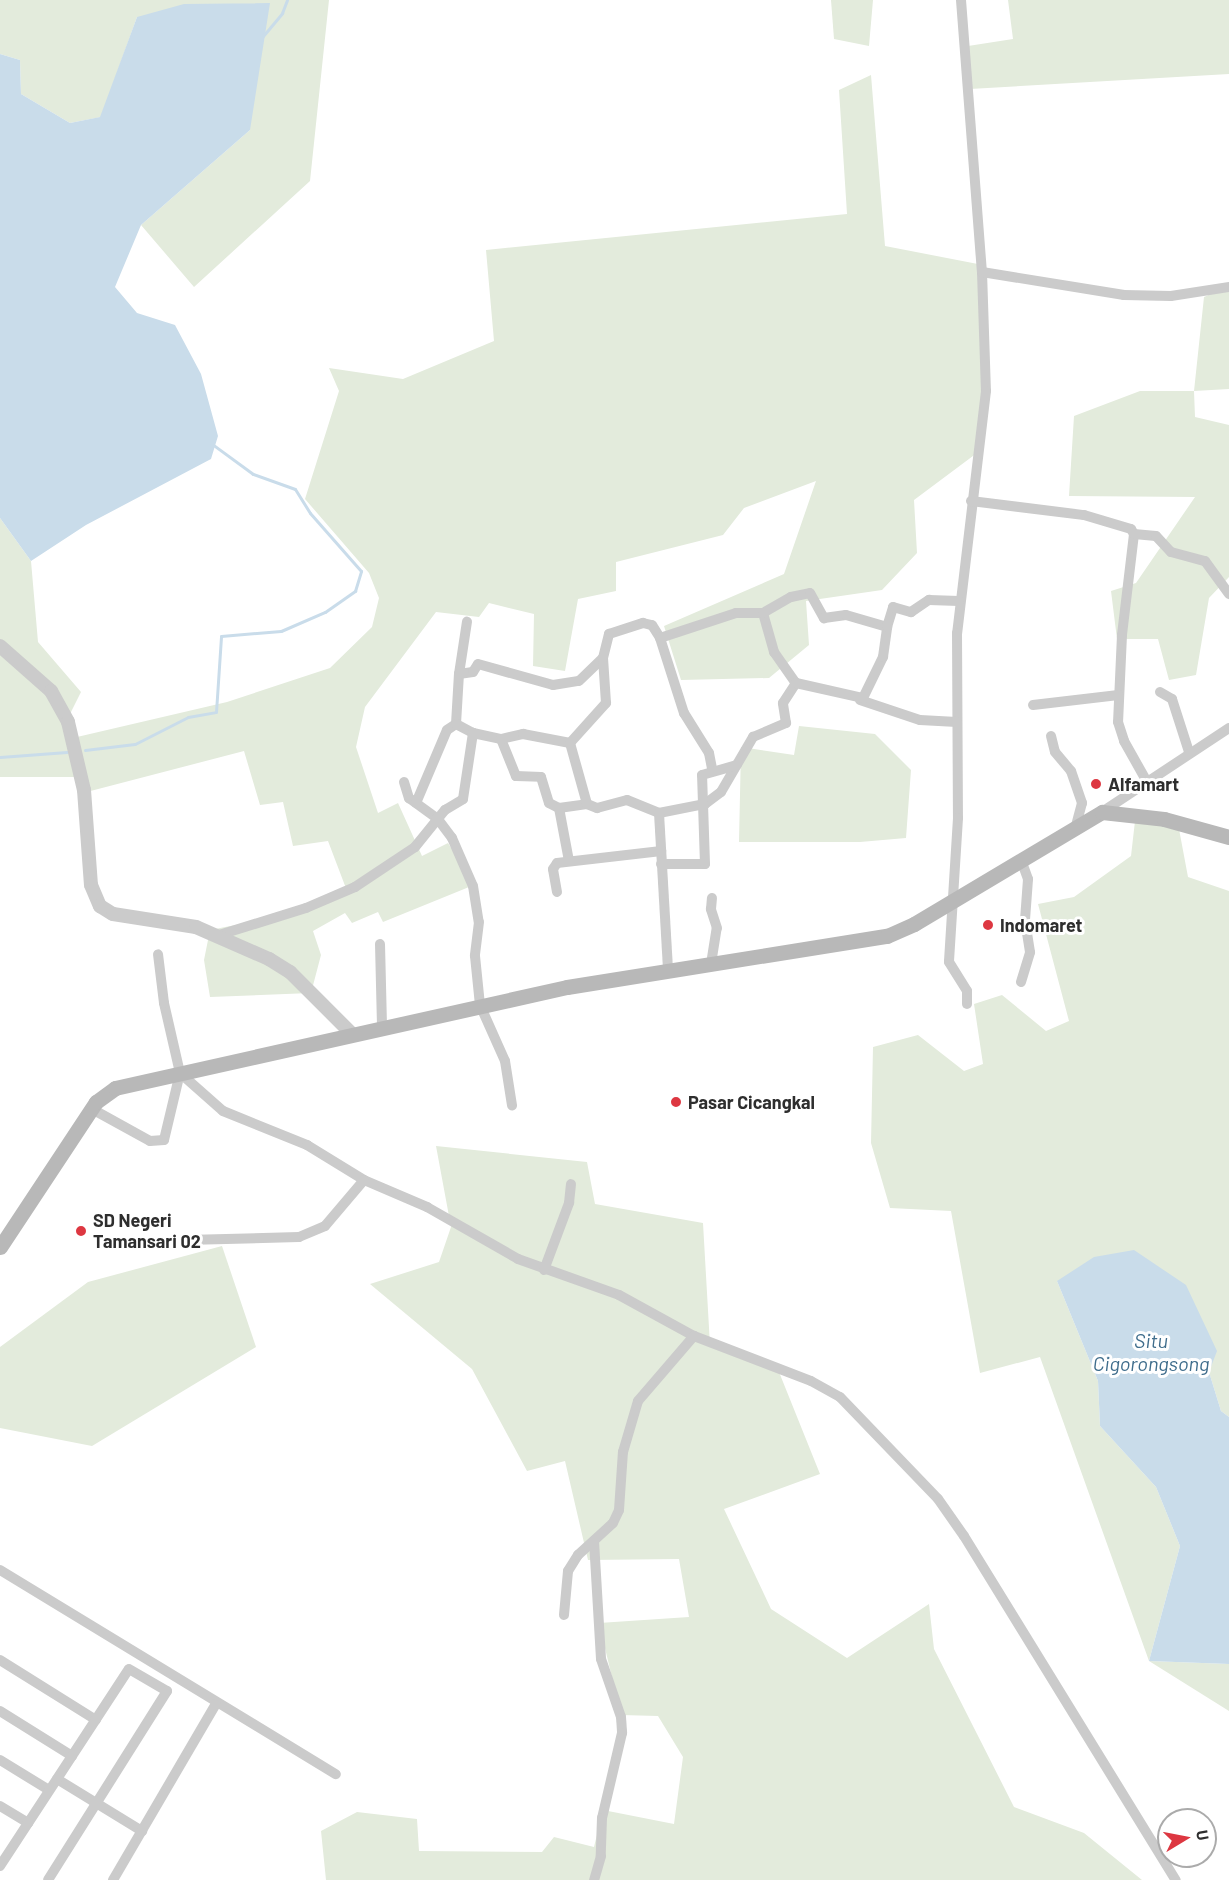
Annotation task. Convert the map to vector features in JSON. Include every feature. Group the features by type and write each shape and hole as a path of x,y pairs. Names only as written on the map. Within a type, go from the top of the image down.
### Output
{"main road":[{"path":"0,1247 92,1109 115,1088 480,1005 668,970 887,936 952,902 1102,812 1142,814 1229,837"}],"street":[{"path":"961,0 982,272 986,391 959,601 958,818 949,962 967,991 967,1004"},
{"path":"982,272 1124,295 1171,296 1229,287"},
{"path":"971,501 1084,515 1131,530 1134,534 1156,536 1171,552 1205,561 1229,594"},
{"path":"1134,534 1118,722 1124,741 1146,780"},
{"path":"660,638 736,613 763,613 791,597 810,593 824,618 846,615 887,627"},
{"path":"860,700 883,657 887,627 893,607 911,612 929,600 959,601"},
{"path":"763,613 774,652 796,683 860,700 920,720 957,722"},
{"path":"456,724 459,674 467,622"},
{"path":"570,743 606,703 603,658 609,634 643,623 652,626 660,638 684,713 709,753 712,770"},
{"path":"0,646 51,691 68,722 84,790 91,885 100,906 113,914 196,927 219,935 290,972 352,1034"},
{"path":"459,674 473,672 478,664 553,685 579,681 603,658"},
{"path":"501,739 516,776 541,777 549,803 559,808 587,804 597,808 627,800 658,813 705,804 721,792 753,737 786,723 783,703 796,683"},
{"path":"1160,692 1172,699 1189,752"},
{"path":"1033,705 1119,695"},
{"path":"456,724 472,733 501,739 523,734 570,743"},
{"path":"416,803 447,730 456,724"},
{"path":"1102,812 1146,780 1229,728"},
{"path":"219,935 306,908 355,887 415,847 437,818 463,799 472,733"},
{"path":"1051,736 1055,752 1071,771 1082,803 1076,826"},
{"path":"570,743 587,804"},
{"path":"661,864 705,864 705,804 702,776 712,770 737,765"},
{"path":"404,782 405,792 437,818 452,838 476,896 475,956 480,1005 505,1061 512,1105"},
{"path":"559,808 569,861"},
{"path":"658,813 668,970"},
{"path":"557,892 554,865 569,861 661,851"},
{"path":"1021,860 1028,879 1025,920 1030,952 1021,982"},
{"path":"711,963 717,927 711,909 712,898"},
{"path":"380,944 382,1026"},
{"path":"92,1109 150,1141 164,1140 180,1073 164,1003 158,954"},
{"path":"180,1073 223,1111 307,1145 364,1180 427,1207 544,1270 619,1295 694,1336 811,1381 840,1398 869,1423 938,1499 1169,1877"},
{"path":"186,1240 299,1237 325,1226 364,1180"},
{"path":"544,1270 569,1203 571,1184"},
{"path":"564,1615 568,1571 578,1555 613,1523 619,1510 623,1452 638,1401 694,1336"},
{"path":"594,1541 601,1659 622,1733 602,1818 601,1856 594,1880"},
{"path":"0,1570 216,1704 336,1774"},
{"path":"0,1660 96,1720"},
{"path":"2,1858 28,1823 129,1669 167,1691 48,1880"},
{"path":"113,1880 216,1704"},
{"path":"0,1711 72,1756"},
{"path":"0,1760 49,1790"},
{"path":"57,1779 142,1831"},
{"path":"0,1806 28,1823"}],"green space":[{"path":"0,0 329,0 310,181 194,287 141,225 250,130 137,17 101,117 70,123 21,94 20,60 0,54"},
{"path":"831,0 873,0 869,46 834,39"},
{"path":"1008,0 1229,0 1229,74 970,89 968,46 1013,39"},
{"path":"871,75 885,246 983,265 981,450 914,500 917,553 882,590 806,601 809,645 769,678 681,680 664,626 784,574 816,481 744,508 723,535 616,562 616,591 578,599 565,671 533,666 534,614 489,603 479,617 436,612 365,707 356,747 378,813 398,803 422,856 448,843 474,885 383,922 378,912 352,923 345,913 313,931 321,955 311,993 210,997 204,960 210,930 307,911 347,891 328,841 293,846 283,802 260,805 244,751 79,794 77,777 0,777 0,518 31,561 38,642 81,692 69,716 77,737 227,702 330,668 372,627 379,598 369,573 305,499 339,391 329,368 403,379 494,341 486,250 847,214 839,90"},
{"path":"1229,286 1229,389 1194,391 1204,297"},
{"path":"1140,391 1194,391 1195,417 1229,425 1229,577 1209,598 1196,675 1169,680 1158,639 1117,639 1111,591 1136,583 1195,497 1069,496 1074,416"},
{"path":"799,726 875,734 911,770 906,838 860,842 739,842 741,747 794,755"},
{"path":"1135,821 1179,829 1188,877 1229,891 1229,1417 1221,1411 1209,1372 1057,1281 1098,1381 1100,1426 1156,1487 1180,1546 1149,1661 1040,1357 980,1373 951,1211 890,1208 871,1143 873,1047 918,1035 964,1071 983,1064 974,1004 1002,995 1046,1031 1069,1021 1038,904 1074,897 1131,856"},
{"path":"436,1146 587,1162 595,1204 703,1223 710,1345 779,1372 820,1474 724,1509 771,1609 847,1658 929,1604 934,1649 1014,1807 1084,1833 1142,1880 326,1880 321,1831 357,1812 417,1819 419,1851 542,1852 554,1837 594,1847 603,1810 674,1824 683,1757 658,1716 621,1715 599,1623 689,1617 679,1559 588,1560 565,1461 527,1471 472,1369 370,1284 439,1262 451,1227"},
{"path":"222,1246 256,1347 92,1446 0,1428 0,1347 88,1282"},
{"path":"1149,1661 1229,1664 1229,1711"}],"water":[{"path":"270,3 250,130 141,225 115,287 137,313 175,325 201,374 218,436 211,459 86,525 31,561 0,518 0,54 20,60 21,94 70,123 100,117 137,17 184,4"},
{"name":"Situ Cigorongsong","path":"1134,1250 1186,1285 1217,1351 1209,1372 1221,1411 1229,1417 1229,1664 1149,1661 1180,1546 1156,1487 1100,1426 1098,1381 1057,1281 1094,1257"}],"waterway":[{"path":"263,36 282,13 287,0"},
{"path":"85,750 135,744 188,717 216,712 221,636 281,631 325,612 355,591 361,571 310,513 295,489 253,474 212,444"},
{"path":"0,757 67,752"}],"place":[{"name":"Alfamart","path":"1096,784"},
{"name":"Indomaret","path":"988,925"},
{"name":"Pasar Cicangkal","path":"676,1102"},
{"name":"SD Negeri Tamansari 02","path":"81,1231"}]}
